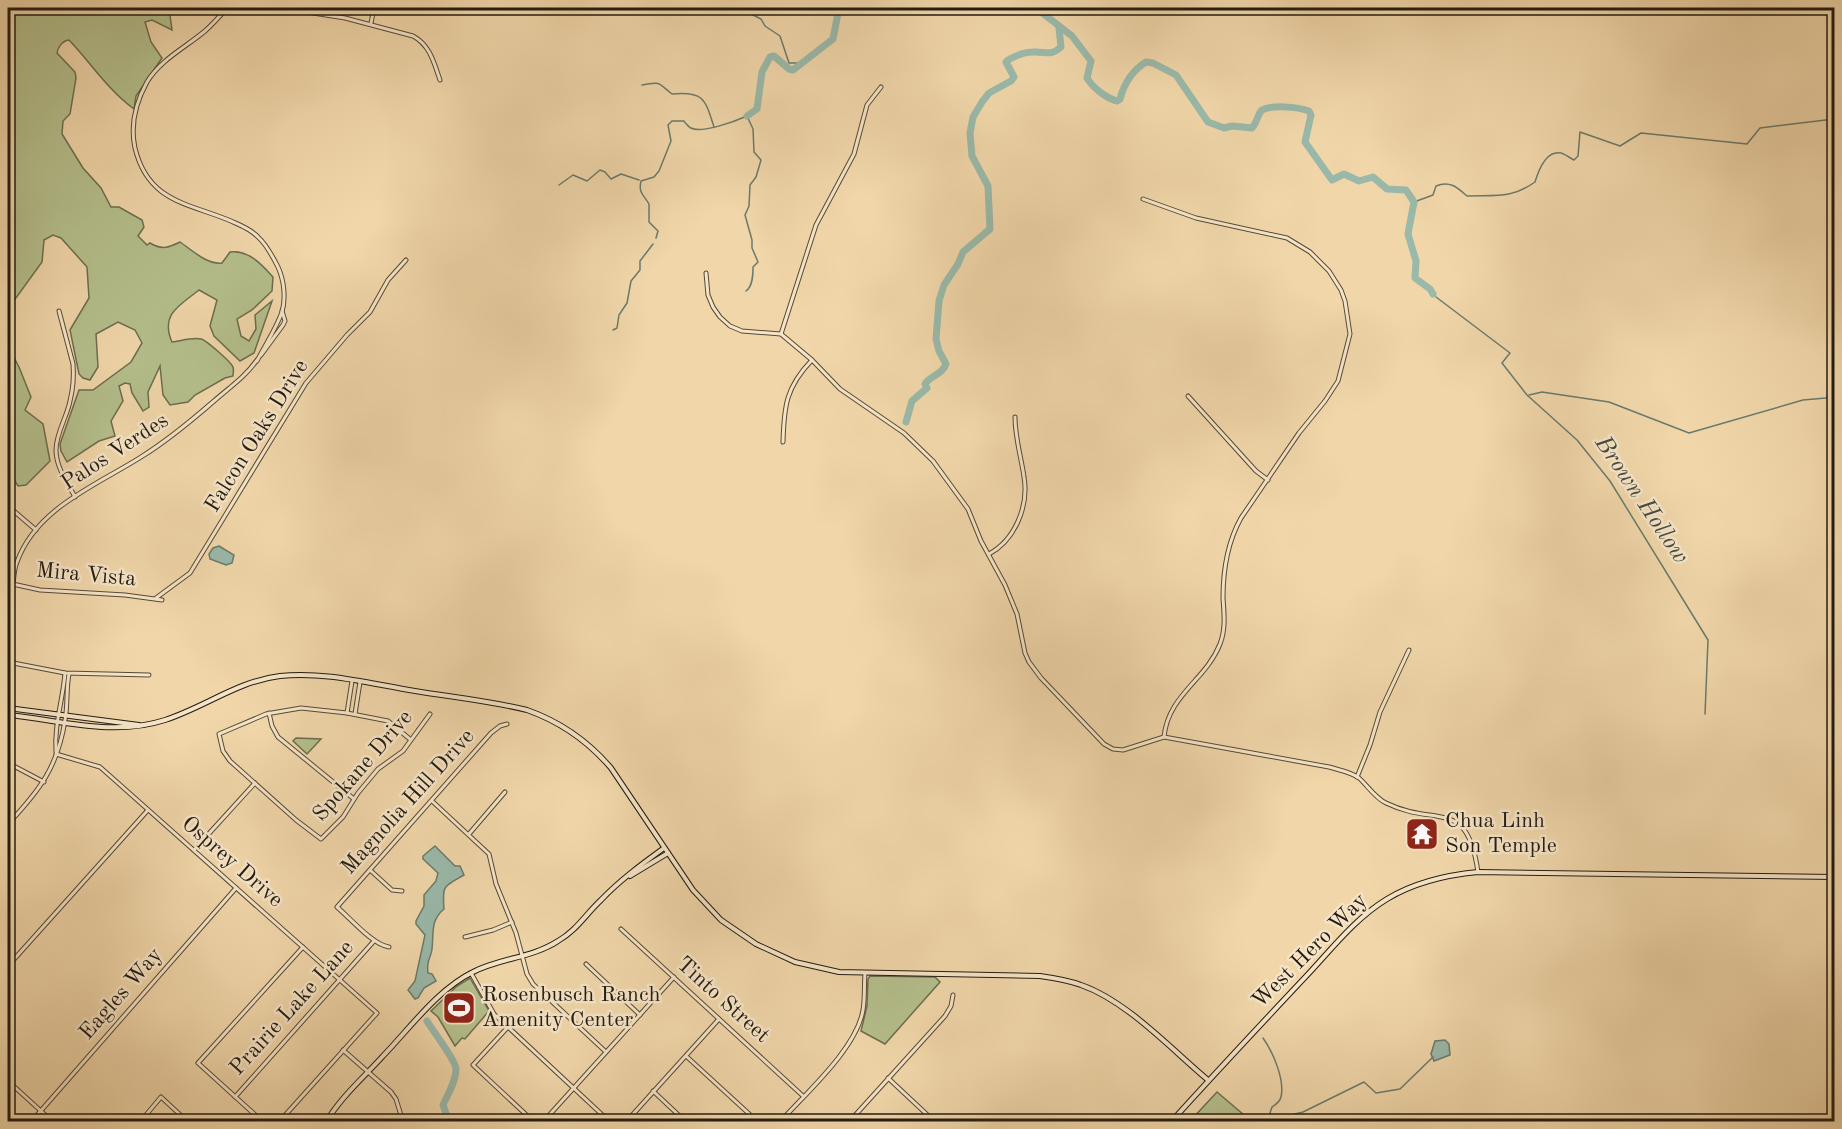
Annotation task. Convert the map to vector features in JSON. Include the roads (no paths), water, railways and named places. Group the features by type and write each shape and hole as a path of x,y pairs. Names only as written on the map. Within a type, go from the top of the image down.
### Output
{"street":[{"name":"Palos Verdes","path":"227,8 206,30 163,64 149,79 135,112 133,136 137,154 145,171 166,195 184,205 241,225 262,240 282,276 284,290 282,311 257,361"},
{"path":"281,8 371,24 407,34 422,41 434,61 440,81"},
{"path":"371,24 374,8"},
{"path":"781,334 816,225 854,154 867,105 881,87"},
{"path":"1143,199 1196,218 1287,238 1310,252 1329,271 1341,290 1350,334 1340,376 1325,401 1299,432 1240,518 1230,539 1225,565 1224,618 1220,645 1211,661 1170,711 1165,722 1164,737"},
{"name":"Falcon Oaks Drive","path":"156,598 190,573 306,383 346,335 370,312 388,280 406,260"},
{"path":"706,273 708,295 713,307 730,326 742,331 781,334 812,360 840,389 904,433 925,451 968,509 1016,612 1025,653 1041,678 1104,744 1113,749 1123,750 1164,737 1329,767 1358,777 1385,802 1409,811 1445,817 1462,826 1474,847 1478,872"},
{"path":"58,310 74,372 70,402 56,451 59,467 75,497"},
{"name":"Palos Verdes","path":"13,584 16,562 36,530 52,513 142,457 191,422 239,382 283,325 285,321 282,311"},
{"path":"783,442 785,408 789,392 800,372 812,360"},
{"path":"1188,396 1256,471 1268,480"},
{"path":"988,554 1010,537 1023,504 1025,484 1016,440 1015,417"},
{"path":"8,506 36,530"},
{"name":"Mira Vista","path":"8,583 40,590 162,600"},
{"path":"1358,777 1380,712 1409,650"},
{"path":"8,662 67,674 149,675"},
{"path":"56,754 57,714 67,674"},
{"path":"8,825 44,782 56,754 66,716 67,674"},
{"path":"8,715 116,728 143,726 165,720 240,686 262,679 303,675 512,706 553,721 589,744 611,768 701,899 721,920 756,944 795,962 839,972 1040,976 1083,986 1123,1008 1208,1080"},
{"path":"347,713 352,681"},
{"path":"355,714 360,682"},
{"path":"8,708 143,726"},
{"path":"194,850 255,783 230,761 223,751 219,734 269,713 301,708 355,714 388,721 411,740"},
{"path":"269,713 278,737 354,799"},
{"name":"Spokane Drive","path":"255,783 321,839 343,817 378,769 398,756 430,714"},
{"name":"Magnolia Hill Drive","path":"375,940 337,907 496,728 507,724"},
{"name":"Osprey Drive","path":"56,754 100,767 377,1012 343,1050"},
{"path":"8,763 44,782"},
{"path":"469,834 505,792"},
{"path":"432,801 485,849 491,859 496,884 512,922 527,974 533,984 606,1052"},
{"path":"8,966 148,810"},
{"path":"326,1122 341,1101 446,989 471,973 494,963 541,950 569,934 595,905 637,867 664,848"},
{"path":"624,879 668,853"},
{"path":"370,870 392,890 402,891"},
{"name":"West Hero Way","path":"1171,1122 1340,939 1375,907 1404,890 1447,876 1478,872 1834,877"},
{"name":"Eagles Way","path":"31,1122 236,888"},
{"path":"465,937 493,930 512,922"},
{"name":"Tinto Street","path":"621,929 804,1096"},
{"path":"375,940 389,947"},
{"name":"Prairie Lake Lane","path":"235,1097 375,940"},
{"path":"263,1122 198,1064 303,947"},
{"path":"586,964 640,1015"},
{"path":"471,973 488,1005 507,1028 610,1122"},
{"path":"780,1122 849,1044 856,1033 864,1010 865,973"},
{"path":"543,1122 674,978"},
{"path":"849,1122 945,1016 951,1006 953,995"},
{"path":"626,1122 719,1018"},
{"path":"507,1028 473,1065 534,1122"},
{"path":"279,1122 343,1050 396,1099 403,1122"},
{"path":"686,1056 758,1122"},
{"path":"888,1078 935,1122"},
{"path":"8,1081 53,1122"},
{"path":"653,1091 686,1122"},
{"path":"141,1122 161,1097 188,1122"},
{"path":"854,1116 860,1122"}],"waterway":[{"path":"750,8 751,14 761,19 765,26 780,36 789,63 802,63"},
{"path":"747,116 757,109 762,72 770,57 774,56 793,70 833,39 839,8"},
{"name":"Brown Hollow","path":"1036,8 1072,36 1091,61 1087,78 1096,89 1113,100 1120,99 1130,78 1146,62 1153,63 1176,75 1208,122 1224,128 1232,126 1252,128 1261,111 1270,107 1291,107 1309,111 1311,115 1305,142 1332,180 1344,174 1359,181 1373,177 1387,189 1406,190 1414,202 1408,234 1416,261 1415,278 1433,294"},
{"path":"906,422 912,401 927,388 925,384 946,364 936,339 939,301 944,285 963,252 990,229 988,186 972,156 970,133 973,117 989,93 1014,77 1006,62 1008,60 1027,53 1050,53 1061,47 1059,28"},
{"path":"642,85 656,83 672,94 683,93 697,96 705,103 714,127"},
{"path":"656,238 658,231 649,222 649,204 642,194 640,185 641,181 654,177 659,171 671,141 668,125 672,121 684,121 690,128 702,129 719,126 747,116 753,129 754,152 761,160 756,177 750,185 749,206 745,215 752,248 758,262 753,267 751,283 746,291"},
{"path":"1414,202 1433,195 1436,186 1441,184 1450,184 1467,196 1511,194 1535,182 1538,173 1551,155 1561,153 1574,160 1578,156 1580,132 1620,146 1641,133 1747,144 1760,128 1834,119"},
{"path":"559,185 573,175 587,181 600,170 611,179 621,174 639,180"},
{"path":"613,330 617,328 619,315 627,303 631,281 640,270 640,261 653,244"},
{"name":"Brown Hollow","path":"1436,297 1510,353 1502,363 1527,395 1577,440 1610,481 1708,640 1705,714"},
{"path":"1529,395 1542,392 1609,402 1689,433 1803,400 1826,398 1834,387"},
{"path":"427,1021 456,1069 453,1083 443,1105 449,1122"},
{"path":"1263,1038 1271,1051 1280,1075 1282,1090 1280,1099 1272,1107 1270,1113 1276,1122"},
{"path":"1279,1122 1283,1117 1303,1112 1364,1082 1376,1093 1400,1089 1433,1057"}],"place":[{"name":"Chua Linh Son Temple","path":"1422,834"},
{"name":"Rosenbusch Ranch Amenity Center","path":"459,1008"}]}
